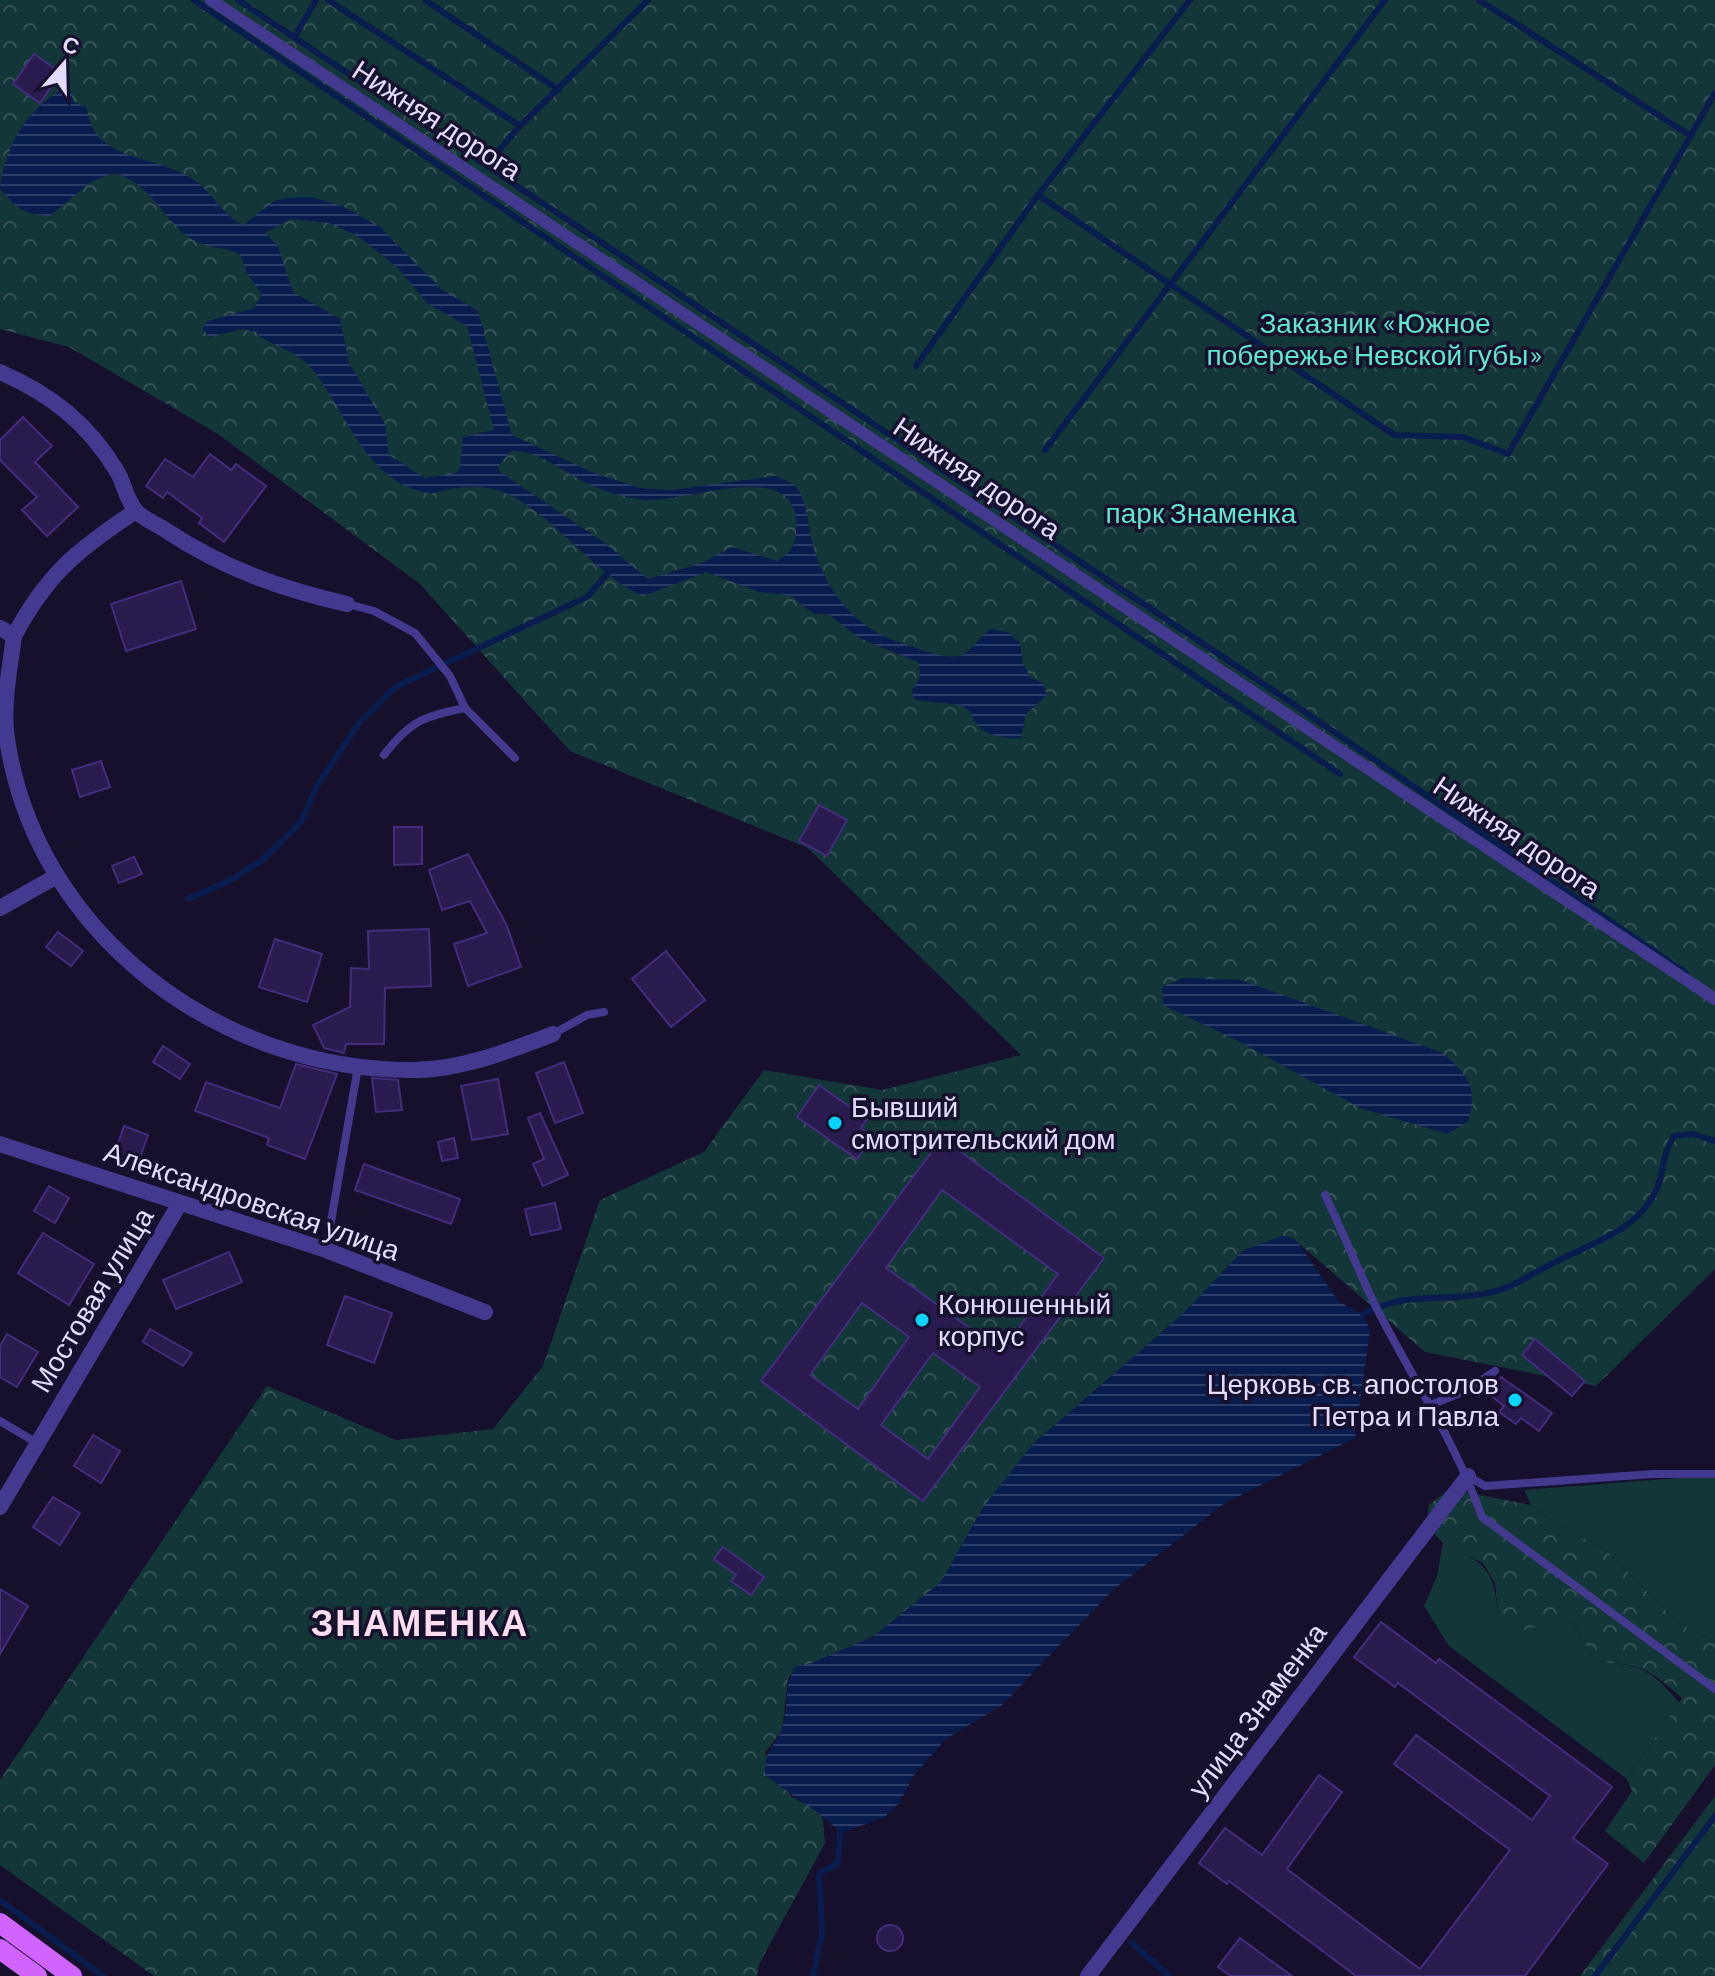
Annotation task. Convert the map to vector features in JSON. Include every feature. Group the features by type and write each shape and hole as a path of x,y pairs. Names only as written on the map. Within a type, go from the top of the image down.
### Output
{"main road":[{"path":"0,1923 72,1976"},
{"path":"0,1949 37,1976"}],"street":[{"name":"Нижняя дорога","path":"211,0 1715,999"},
{"path":"0,372 36,387 67,409 93,436 118,473 136,511 225,566 276,586 347,604"},
{"path":"136,511 66,562 7,632 6,734 14,779 55,877 132,966 201,1017 280,1049 358,1067 415,1070 497,1055 553,1034"},
{"path":"0,908 55,877"},
{"name":"Александровская улица","path":"0,1144 326,1250 485,1312"},
{"name":"Мостовая улица","path":"0,1507 180,1203"},
{"name":"улица Знаменка","path":"1088,1976 1468,1476"}],"lane":[{"path":"347,604 403,625 438,658 465,708 515,758"},
{"path":"384,755 409,726 438,713 465,708"},
{"path":"553,1034 587,1015 604,1012"},
{"path":"326,1250 358,1067"},
{"path":"1325,1195 1376,1307 1433,1404 1468,1476 1482,1517 1715,1689"},
{"path":"1433,1404 1465,1391 1495,1371"},
{"path":"0,1421 38,1444"},
{"path":"1468,1476 1485,1486 1653,1474 1715,1474"}],"green space":[{"name":"парк Знаменка","path":"0,0 1715,0 1715,1269 1596,1386 1425,1352 1296,1241 1285,1236 1243,1251 1184,1313 1033,1444 982,1509 941,1582 874,1636 796,1667 788,1679 782,1730 765,1753 792,1797 822,1813 825,1843 759,1964 757,1976 154,1976 0,1865 0,1780 267,1386 396,1440 493,1429 543,1366 600,1200 704,1152 764,1070 882,1090 1021,1055 808,848 570,751 420,584 218,434 69,347 0,329"},
{"path":"1691,1477 1715,1478 1715,1642 1677,1622 1607,1551 1553,1522 1531,1505 1524,1490"},
{"path":"1449,1489 1531,1505 1553,1522 1607,1551 1677,1622 1715,1642 1715,1765 1644,1863 1605,1831 1632,1791 1627,1779 1682,1698 1643,1669 1595,1662 1575,1626 1564,1619 1526,1630 1511,1628 1498,1611 1495,1583 1483,1563 1443,1543 1426,1524 1429,1505"},
{"path":"1443,1543 1476,1561 1489,1574 1498,1611 1551,1622 1564,1619 1575,1626 1595,1662 1623,1664 1643,1670 1660,1682 1679,1703 1627,1779 1449,1646 1424,1606 1437,1576"},
{"path":"1715,1796 1715,1976 1580,1976"}],"water":[{"path":"64,88 71,91 73,101 87,108 92,126 102,140 115,149 184,174 243,225 274,201 312,197 344,207 380,227 441,289 478,311 512,435 594,473 640,488 671,490 775,476 792,483 802,498 815,553 831,588 869,628 904,644 951,657 967,652 990,629 1008,632 1020,643 1023,664 1031,678 1042,682 1047,695 1026,714 1021,738 988,733 959,705 914,699 912,689 920,677 918,662 859,638 828,614 812,613 792,596 759,592 707,572 643,596 609,575 541,516 506,493 476,487 428,493 406,486 388,475 372,460 324,385 304,361 256,332 242,329 210,337 202,329 208,321 254,308 262,295 246,271 240,254 193,240 137,184 113,173 91,182 50,216 27,212 6,196 0,189 12,144 28,119","holes":["291,219 330,223 359,237 398,268 427,303 467,326 494,430 463,437 460,468 456,473 425,478 389,455 385,424 349,363 340,319 293,292 277,244 265,233","511,451 540,457 590,485 637,499 657,500 736,488 761,487 780,493 793,507 796,532 793,546 777,561 732,547 702,563 648,579 606,544 499,471 499,465"]},
{"path":"1183,978 1241,980 1443,1053 1469,1083 1472,1099 1468,1122 1447,1134 1360,1108 1242,1043 1163,1005 1162,987"},
{"path":"1285,1235 1296,1240 1339,1302 1363,1314 1370,1330 1355,1438 1225,1503 1113,1590 1001,1706 947,1738 914,1775 900,1802 884,1818 840,1833 813,1809 765,1775 769,1753 782,1728 789,1681 796,1666 810,1664 874,1636 941,1582 982,1509 1033,1444 1184,1313 1243,1250"}],"building":[{"path":"34,54 61,73 40,103 13,84"},
{"path":"23,417 52,446 35,462 78,507 47,536 22,510 37,497 0,460 0,440"},
{"path":"210,454 231,470 236,464 266,486 224,542 199,523 202,518 167,492 163,498 146,486 165,459 193,477"},
{"path":"181,581 196,629 126,651 111,604"},
{"path":"101,761 110,787 80,797 72,770"},
{"path":"819,805 847,820 827,856 799,841"},
{"path":"394,827 422,827 422,864 394,865"},
{"path":"468,854 507,926 521,967 468,986 454,944 487,933 470,901 442,910 429,870"},
{"path":"134,857 142,874 119,883 112,866"},
{"path":"429,929 431,986 385,988 384,1044 346,1044 344,1053 324,1048 313,1025 350,1007 351,968 369,969 368,931"},
{"path":"58,932 83,951 71,966 46,947"},
{"path":"275,939 322,954 307,1002 259,987"},
{"path":"666,951 705,1000 671,1027 632,979"},
{"path":"163,1046 190,1064 180,1079 153,1062"},
{"path":"564,1062 583,1113 555,1123 536,1073"},
{"path":"296,1064 337,1074 305,1159 267,1145 269,1138 195,1111 206,1082 280,1108"},
{"path":"372,1078 398,1080 402,1110 376,1112"},
{"path":"498,1079 508,1134 472,1140 461,1086"},
{"name":"Бывший смотрительский дом","path":"819,1085 867,1119 861,1128 873,1136 857,1159 797,1117"},
{"path":"540,1113 568,1175 543,1186 533,1164 544,1159 528,1118"},
{"path":"124,1126 148,1135 138,1163 114,1155"},
{"path":"454,1138 458,1158 442,1161 438,1142"},
{"name":"Конюшенный корпус","path":"942,1138 1104,1258 923,1501 761,1381","holes":["942,1190 1058,1274 1002,1351 886,1268","862,1303 909,1337 858,1409 810,1375","933,1353 980,1387 928,1459 881,1425"]},
{"path":"364,1164 460,1199 451,1224 355,1190"},
{"path":"49,1186 69,1198 55,1223 34,1211"},
{"path":"555,1203 561,1229 531,1235 525,1209"},
{"path":"43,1233 94,1264 69,1305 18,1273"},
{"path":"229,1252 242,1282 176,1309 163,1280"},
{"path":"345,1296 392,1313 374,1363 327,1345"},
{"path":"150,1329 192,1353 183,1366 143,1342"},
{"path":"7,1334 38,1352 17,1387 0,1377 0,1346"},
{"path":"1535,1339 1585,1381 1572,1396 1522,1355"},
{"name":"Церковь св. апостолов Петра и Павла","path":"1501,1377 1552,1413 1539,1431 1521,1418 1516,1424 1499,1412 1504,1406 1489,1394"},
{"path":"93,1435 120,1451 101,1483 74,1466"},
{"path":"53,1497 80,1513 60,1545 33,1527"},
{"path":"723,1547 764,1577 751,1595 731,1581 736,1575 714,1559"},
{"path":"0,1589 28,1606 0,1654"},
{"path":"1381,1622 1436,1663 1439,1659 1612,1787 1573,1838 1608,1864 1525,1976 1356,1976 1229,1881 1227,1884 1199,1863 1225,1828 1262,1855 1319,1775 1342,1792 1287,1869 1420,1969 1510,1850 1394,1764 1416,1735 1532,1820 1550,1796 1398,1683 1395,1687 1354,1657"},
{"path":"890,1925 899,1929 903,1938 899,1947 890,1951 881,1947 877,1938 881,1929"},
{"path":"1240,1938 1292,1976 1231,1976 1218,1967"}],"waterway":[{"path":"194,0 1340,774"},
{"path":"238,0 1283,697 1686,973"},
{"path":"295,36 316,0"},
{"path":"328,0 520,126 648,0"},
{"path":"425,0 559,90"},
{"path":"916,366 1038,195 1190,0"},
{"path":"1045,450 1385,0"},
{"path":"1479,0 1691,136"},
{"path":"1038,195 1394,435 1463,437 1508,454 1715,93"},
{"path":"487,164 520,126"},
{"path":"188,899 229,881 261,861 301,822 317,786 360,722 395,687 587,597 608,573"},
{"path":"1363,1314 1395,1302 1483,1294 1520,1281 1613,1234 1639,1214 1657,1188 1674,1136 1693,1134 1715,1141"},
{"path":"1595,1976 1715,1816"},
{"path":"813,1976 822,1932 819,1873 838,1864 840,1833"},
{"path":"0,1900 103,1976"},
{"path":"1132,1943 1169,1976"}],"place":[{"name":"Бывший смотрительский дом","path":"835,1123"},
{"name":"Конюшенный корпус","path":"922,1320"},
{"name":"Церковь св. апостолов Петра и Павла","path":"1515,1400"}],"district":[{"name":"ЗНАМЕНКА","path":"420,1623"}],"park label":[{"name":"Заказник «Южное побережье Невской губы»","path":"1375,339"}]}
